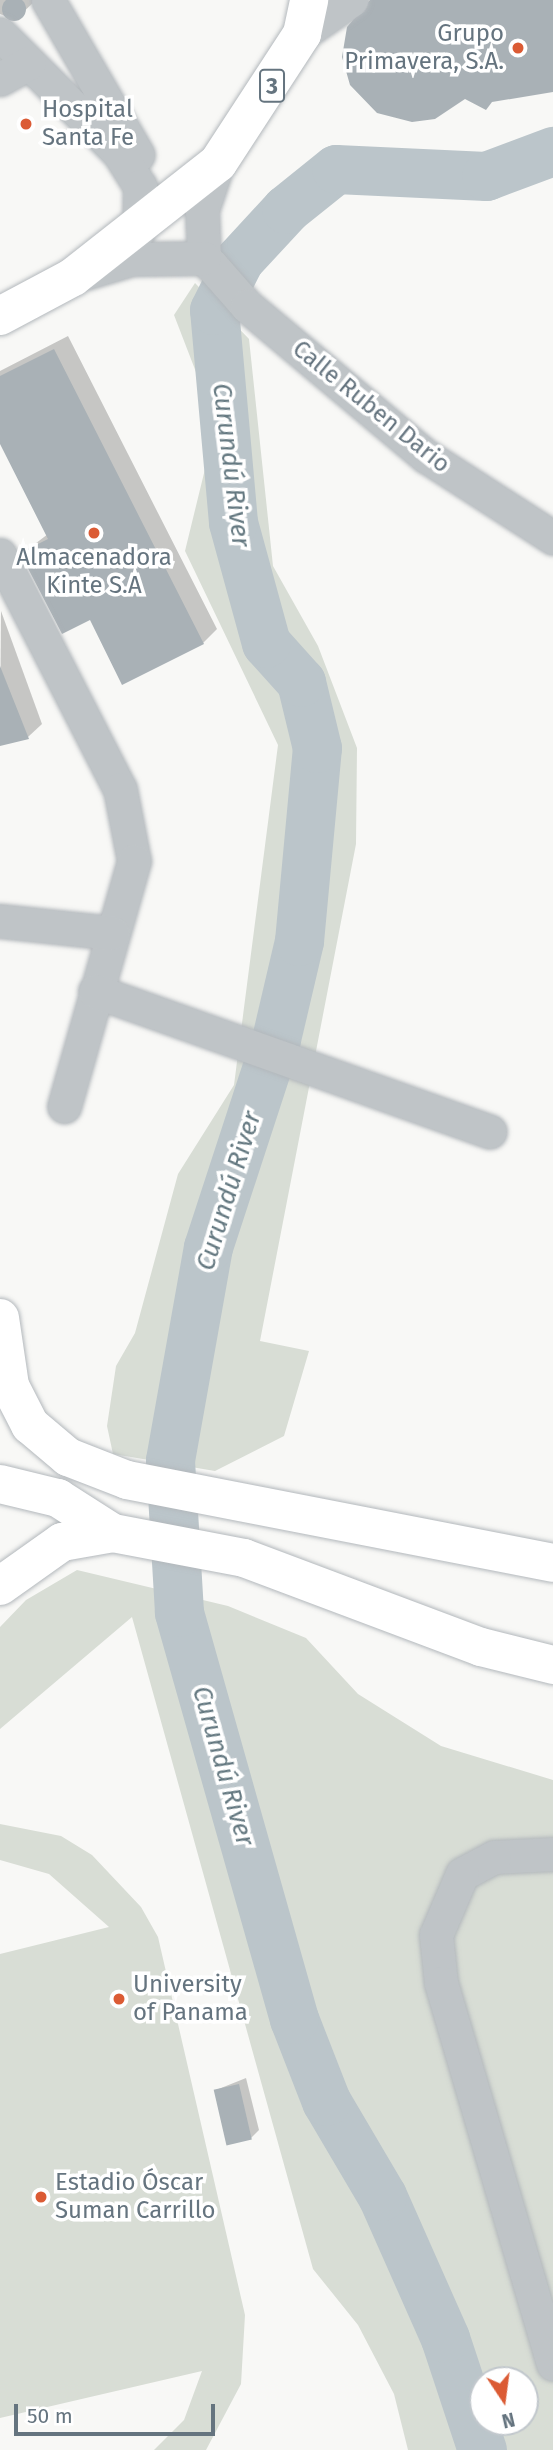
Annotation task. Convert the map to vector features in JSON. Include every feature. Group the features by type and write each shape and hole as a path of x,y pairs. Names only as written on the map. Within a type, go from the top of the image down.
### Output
{"main road":[{"name":"3","path":"0,316 73,277 139,230 207,174 305,17"},
{"path":"0,1318 10,1386 30,1425 68,1457 131,1480 553,1563"},
{"path":"58,1498 131,1480"},
{"path":"0,1483 58,1498 118,1534"},
{"path":"0,1586 62,1542 118,1534 244,1558 481,1647 553,1665"}],"street":[{"path":"48,0 146,169 162,181 207,174 202,210 207,261 142,258 73,277"},
{"path":"305,17 351,0"},
{"path":"0,34 119,153 140,186 139,230"},
{"path":"0,79 67,63 72,45"},
{"name":"Calle Ruben Dario","path":"207,261 247,306 426,456 553,538"},
{"path":"0,555 120,789 134,861 64,1106"},
{"path":"0,921 112,933"},
{"path":"95,991 342,1084 489,1132"},
{"path":"553,1854 494,1857 462,1874 436,1936 441,1983 553,2364"}],"shaded area":[{"path":"195,283 249,339 273,566 318,646 357,748 356,844 260,1341 309,1351 284,1436 215,1471 113,1454 107,1426 116,1366 135,1333 178,1174 234,1085 278,745 185,551 216,424 174,315"},
{"path":"77,1570 228,1606 306,1638 358,1694 441,1746 553,1780 553,2450 408,2450 394,2394 358,2325 313,2269 132,1617 0,1729 0,1627 26,1600"},
{"path":"0,1824 61,1836 92,1855 141,1907 158,1937 245,2315 241,2384 206,2450 154,2450 184,2420 202,2371 0,2418 0,1954 109,1927 49,1874 0,1860"}],"building":[{"path":"9,-3 19,-3 26,4 26,14 19,21 9,21 2,14 2,4"},
{"path":"370,0 553,0 553,92 492,102 486,110 465,99 435,119 412,122 377,113 350,85 342,57 347,27"},
{"path":"54,349 204,644 122,685 90,620 62,634 20,553 48,539 0,444 0,376"},
{"path":"0,666 29,739 0,746"},
{"path":"239,2084 252,2140 226,2145 214,2090"}],"waterway":[{"name":"Curundú River","path":"482,2450 445,2338 382,2196 326,2101 294,2019 179,1612 170,1460 208,1247 276,1039 299,941 317,748 301,682 266,643 233,522 214,310 239,260 286,209 336,169 486,176 553,151"}],"place":[{"name":"Grupo Primavera, S.A.","path":"518,48"},
{"name":"Hospital Santa Fe","path":"26,124"},
{"name":"Almacenadora Kinte S.A","path":"94,533"},
{"name":"University of Panama","path":"119,1999"},
{"name":"Estadio Óscar Suman Carrillo","path":"41,2197"}]}
